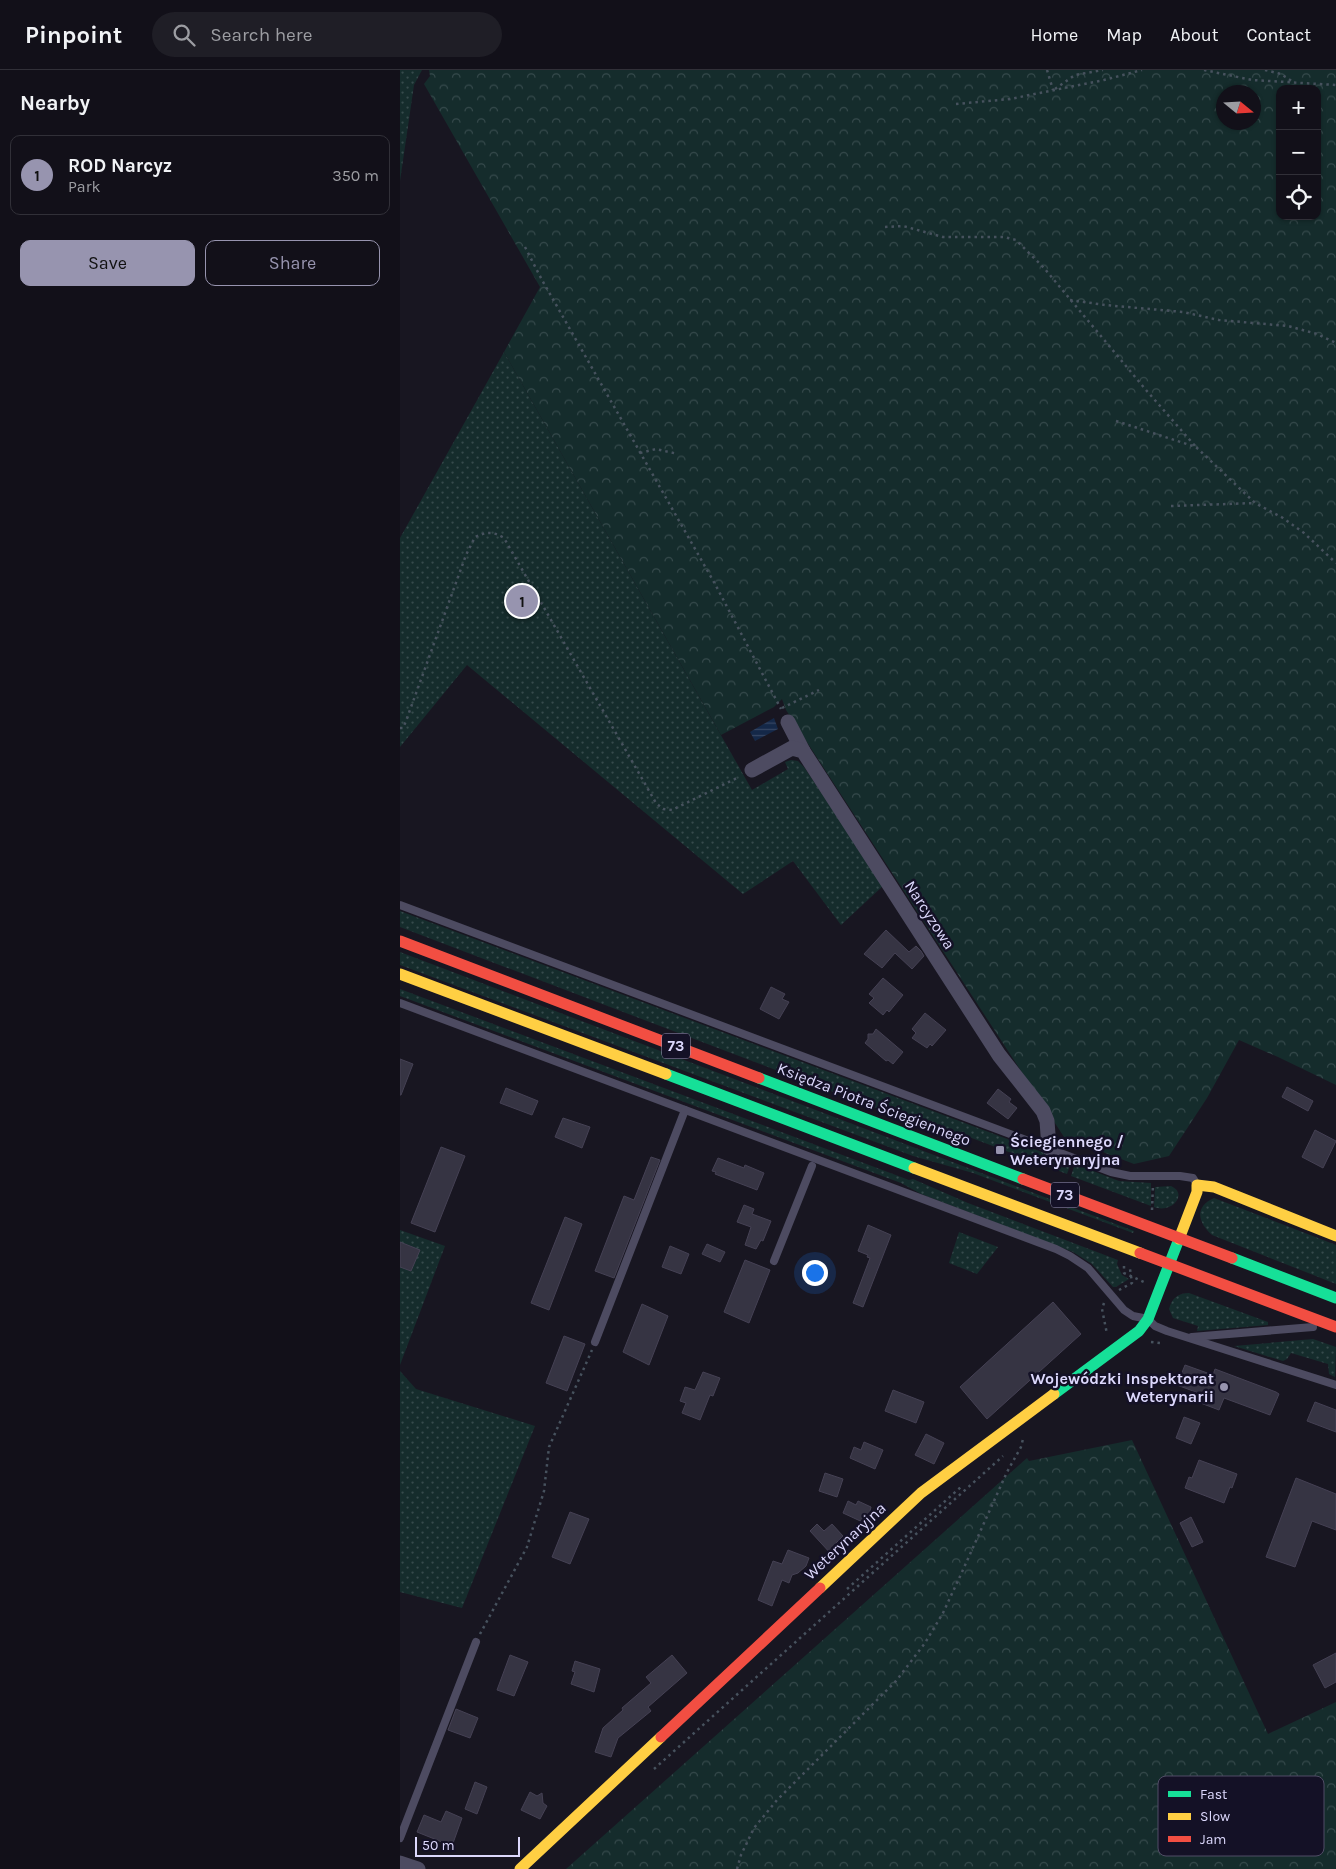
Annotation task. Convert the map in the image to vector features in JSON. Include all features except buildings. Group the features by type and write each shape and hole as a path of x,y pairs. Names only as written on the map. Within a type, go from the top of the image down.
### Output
{"main road":[{"name":"Księdza Piotra Ściegiennego","path":"400,941 1336,1298"},
{"name":"73","path":"400,974 1334,1326"},
{"name":"Weterynaryjna","path":"520,1869 921,1493 1139,1331 1148,1320 1197,1192 1197,1185"},
{"path":"1197,1185 1214,1187 1336,1236"}],"street":[{"name":"Narcyzowa","path":"788,722 803,750 999,1055 1043,1111 1047,1121 1049,1148"},
{"path":"748,773 792,748 803,750"},
{"path":"400,1863 418,1869"}],"lane":[{"path":"400,905 1111,1172 1130,1176 1180,1176 1193,1178 1197,1185"},
{"path":"400,1003 1070,1256 1088,1268 1124,1310 1133,1316 1148,1320 1154,1326 1336,1385"},
{"path":"595,1342 685,1110"},
{"path":"774,1261 812,1166"},
{"path":"1188,1337 1334,1326"},
{"path":"400,1838 476,1642"}],"path":[{"path":"1047,70 1053,90"},
{"path":"1053,90 1075,75 1103,70"},
{"path":"956,104 1010,99 1104,80 1142,70"},
{"path":"1204,70 1252,80 1336,85"},
{"path":"1265,70 1281,74 1294,82"},
{"path":"885,227 903,226 943,237 1004,237 1016,240 1044,268 1196,447 1255,503 1283,518 1304,533 1336,563"},
{"path":"526,247 542,280 715,584 788,722"},
{"path":"1070,300 1184,312 1219,320 1288,326 1317,334 1336,343"},
{"path":"1116,421 1196,447"},
{"path":"640,453 656,449 678,454"},
{"path":"1171,506 1255,503"},
{"path":"400,728 403,728 406,721 466,555 475,537 486,532 496,533 504,538 656,803 662,809 672,810 748,773"},
{"path":"781,708 819,690"},
{"path":"1152,1209 1153,1183"},
{"path":"1146,1207 1160,1212"},
{"path":"1124,1273 1144,1282 1146,1286"},
{"path":"1116,1291 1132,1283 1132,1276"},
{"path":"1104,1302 1102,1309 1108,1336"},
{"path":"476,1642 527,1547 544,1491 549,1447 595,1342"},
{"path":"736,1869 754,1828 777,1800 896,1681 925,1643 943,1613 1007,1472 1021,1447 1023,1439 1016,1444"},
{"path":"702,1720 653,1768 1004,1455"},
{"path":"847,1589 968,1481"}],"green space":[{"path":"400,70 422,70 414,85 400,181"},
{"path":"429,70 1336,70 1336,1085 1239,1040 1207,1098 1169,1156 1134,1164 1064,1137 786,710 782,699 774,707 721,735 504,352 540,287 424,84 430,76"},
{"path":"504,352 752,790 788,769 785,762 791,760 798,761 804,767 884,885 841,925 793,861 743,894 467,665 400,747 400,538"},
{"path":"400,911 1071,1163 1067,1174 961,1134 958,1138 928,1128 400,927"},
{"path":"400,952 1134,1231 1133,1233 973,1173 913,1156 400,965"},
{"path":"400,989 909,1180 913,1179 968,1203 1118,1260 1117,1264 1122,1275 1129,1279 1113,1287 1092,1264 1073,1252 921,1194 901,1183 400,996"},
{"path":"1075,1164 1119,1181 1151,1183 1151,1206 1071,1176"},
{"path":"1171,1186 1176,1189 1178,1194 1176,1202 1166,1208 1154,1207 1155,1187"},
{"path":"1214,1198 1336,1245 1336,1284 1212,1235 1207,1231 1200,1216 1203,1206"},
{"path":"400,1230 445,1246 400,1365"},
{"path":"959,1232 998,1247 977,1274 949,1263"},
{"path":"1189,1293 1268,1322 1268,1325 1197,1331 1198,1326 1173,1318 1169,1309 1176,1297"},
{"path":"1313,1339 1336,1347 1335,1377 1329,1374 1328,1364 1291,1353 1283,1361 1234,1346"},
{"path":"400,1371 416,1389 535,1426 462,1608 400,1592"},
{"path":"1132,1440 1268,1734 1336,1702 1336,1869 566,1869 1027,1458 1029,1461"}],"water":[{"path":"774,718 778,729 755,741 750,732"}],"traffic: fast":[{"path":"666,1074 914,1168"},
{"path":"759,1078 1023,1179"},
{"path":"1054,1394 1139,1331 1148,1319 1179,1239"},
{"path":"1232,1258 1336,1298"}],"traffic: slow":[{"path":"400,974 666,1074"},
{"path":"914,1168 1140,1253"},
{"path":"1179,1239 1197,1192 1197,1185 1214,1187 1336,1236"},
{"path":"820,1588 921,1493 1054,1394"},
{"path":"520,1869 661,1737"}],"traffic: jam":[{"path":"400,941 759,1078"},
{"path":"1023,1179 1232,1258"},
{"path":"1140,1253 1336,1327"},
{"path":"661,1737 820,1588"}],"place":[{"name":"ROD Narcyz","path":"522,601"},
{"name":"Ściegiennego / Weterynaryjna","path":"1000,1150"},
{"name":"Wojewódzki Inspektorat Weterynarii","path":"1224,1387"}]}
